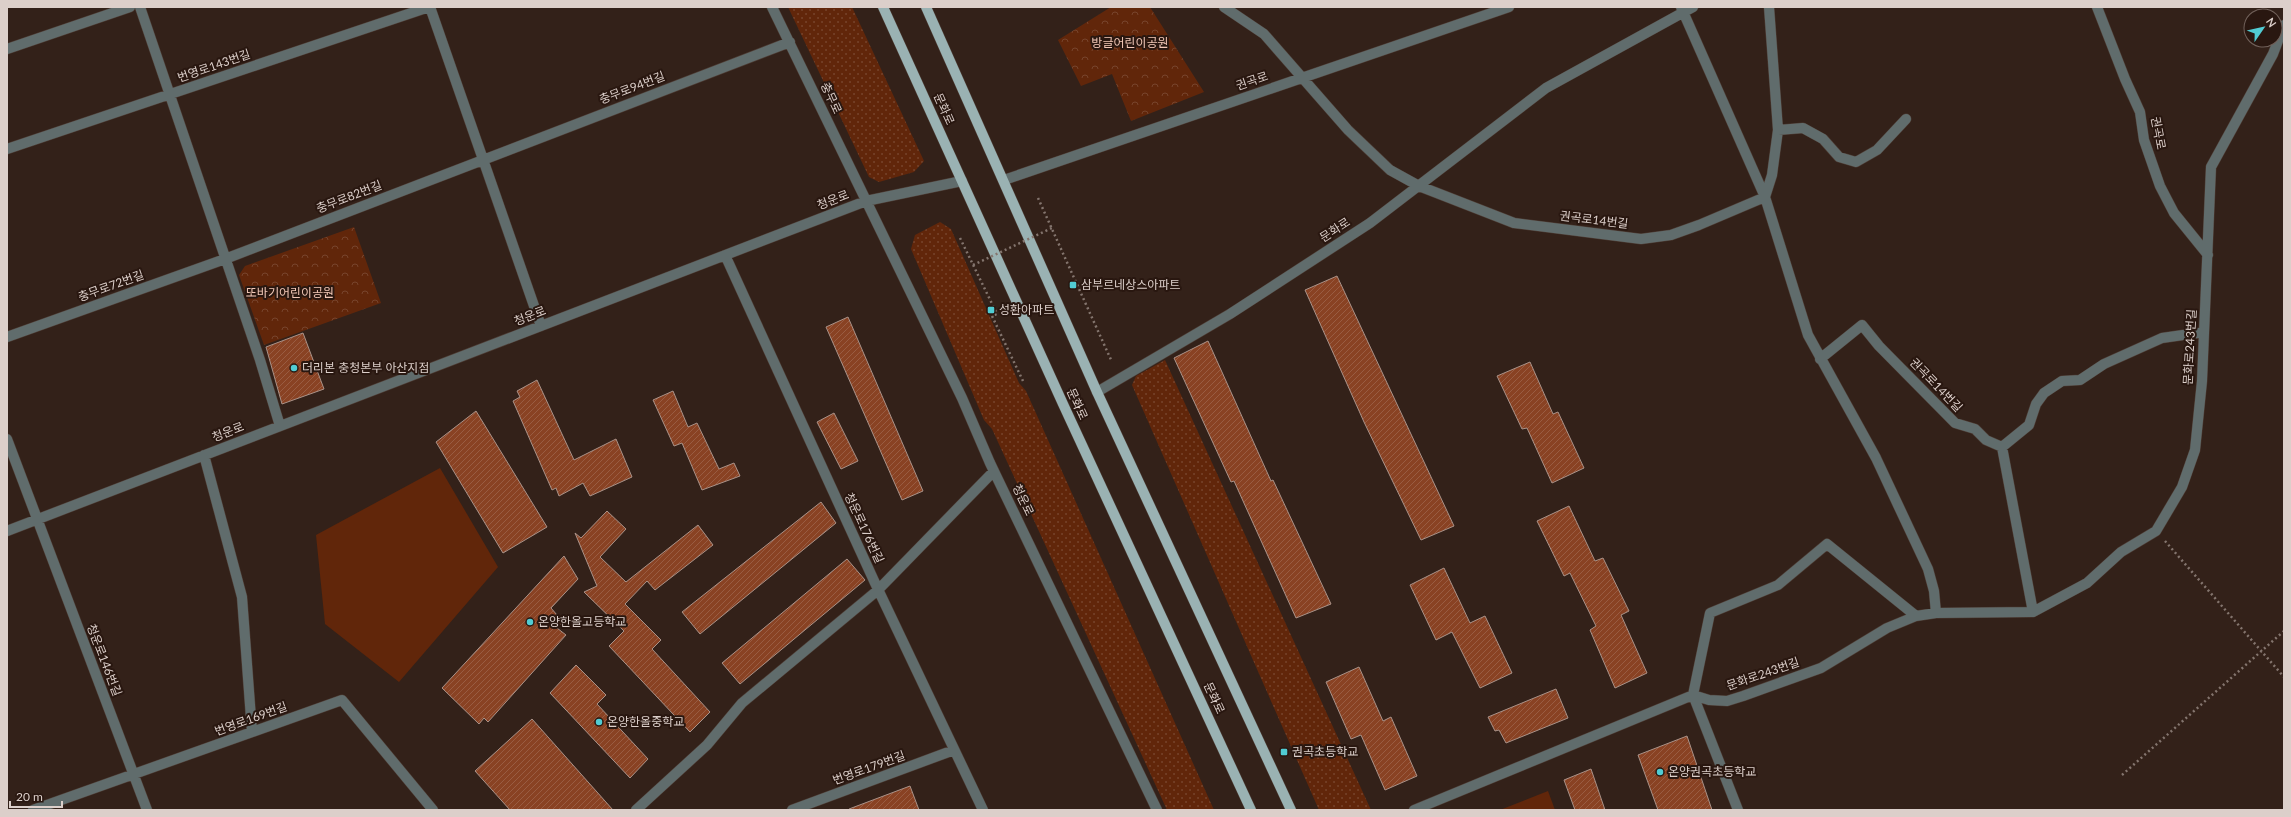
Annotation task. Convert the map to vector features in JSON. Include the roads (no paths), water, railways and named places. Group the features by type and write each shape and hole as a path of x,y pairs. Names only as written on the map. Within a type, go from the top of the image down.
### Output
{"main road":[{"name":"문화로","path":"883,7 1251,810"},
{"name":"문화로","path":"926,7 1097,392 1291,810"}],"street":[{"path":"7,48 130,7"},
{"path":"140,7 280,426"},
{"path":"429,7 541,326"},
{"name":"번영로143번길","path":"7,149 429,7"},
{"name":"충무로","path":"772,7 866,201"},
{"name":"권곡로14번길","path":"1224,7 1264,34 1304,77 1348,130 1390,170 1419,186 1514,223 1641,239 1685,230 1765,197"},
{"name":"권곡로","path":"1004,180 1509,7"},
{"path":"1419,186 1546,88 1682,10 1693,7"},
{"path":"1765,197 1772,175 1778,130 1769,7"},
{"name":"권곡로","path":"2097,7 2125,79 2140,112 2144,140 2160,186 2174,213 2208,255"},
{"path":"1682,10 1765,197 1798,309 1820,359 1876,458 1928,569 1934,591 1936,613"},
{"name":"문화로243번길","path":"1693,695 1710,700 1727,701 1743,696 1821,668 1887,628 1916,616 1936,613 2033,612 2087,582 2121,552 2156,531 2182,487 2195,450 2202,381 2211,168 2273,54 2284,25"},
{"name":"충무로94번길","path":"483,159 790,42"},
{"path":"1778,130 1803,128 1823,139 1839,157 1856,162 1878,150 1906,119"},
{"name":"충무로82번길","path":"225,259 483,159"},
{"name":"청운로","path":"7,531 866,201 962,181"},
{"name":"문화로","path":"1097,392 1230,314 1370,223 1419,186"},
{"name":"청운로","path":"866,201 962,398 994,471 1157,810"},
{"name":"청운로176번길","path":"724,255 878,590 983,810"},
{"name":"충무로72번길","path":"7,337 225,259"},
{"name":"권곡로14번길","path":"1820,359 1862,325 1879,346 1955,423 1975,429 1986,440 2002,447"},
{"path":"2033,612 2002,447 2029,425 2036,404 2044,393 2062,381 2080,380 2104,364 2162,338 2204,332"},
{"path":"7,439 37,519"},
{"name":"청운로","path":"204,455 242,597 252,732"},
{"path":"636,810 707,745 742,703 878,590 994,471"},
{"name":"청운로146번길","path":"37,519 147,810"},
{"path":"1738,810 1693,695 1710,613 1778,585 1827,544 1916,616"},
{"path":"1414,810 1693,695"},
{"name":"번영로169번길","path":"34,810 342,700 433,810"},
{"name":"번영로179번길","path":"792,810 954,750"}],"place":[{"name":"삼부르네상스아파트","path":"1073,285"},
{"name":"성환아파트","path":"991,310"},
{"name":"더리본 충청본부 아산지점","path":"294,368"},
{"name":"온양한올고등학교","path":"530,622"},
{"name":"온양한올중학교","path":"599,722"},
{"name":"권곡초등학교","path":"1284,752"},
{"name":"온양권곡초등학교","path":"1660,772"}],"park label":[{"name":"방글어린이공원","path":"1130,43"},
{"name":"또바기어린이공원","path":"290,293"}]}
